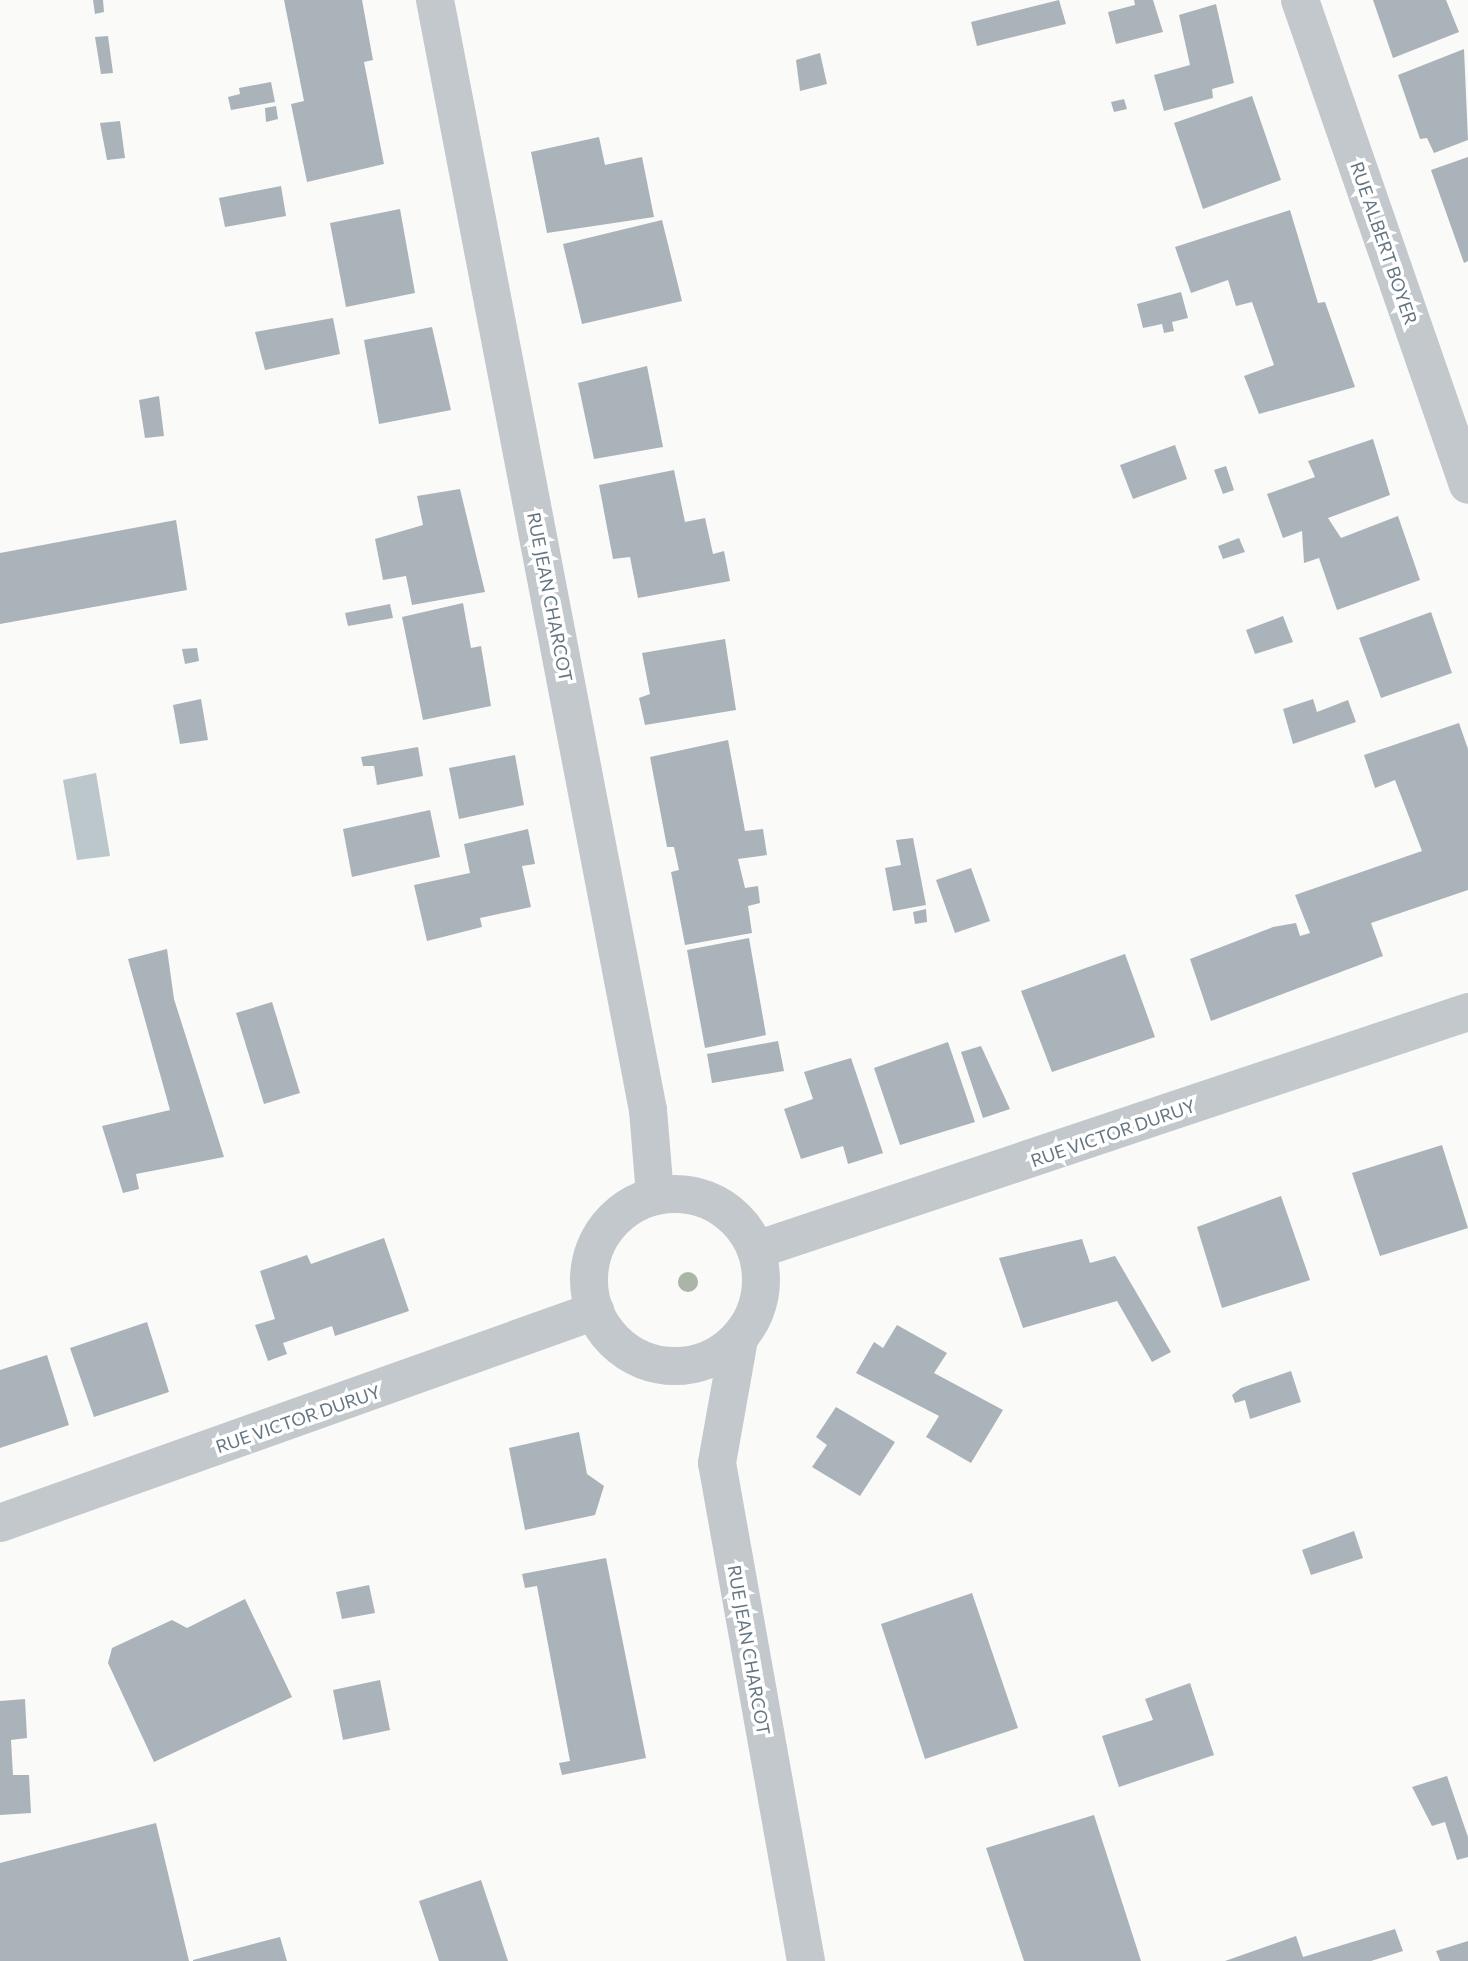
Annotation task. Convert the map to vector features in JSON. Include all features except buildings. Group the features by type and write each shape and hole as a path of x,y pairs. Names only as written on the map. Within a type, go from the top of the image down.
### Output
{"street":[{"name":"RUE JEAN CHARCOT","path":"435,0 648,1110 655,1196"},
{"name":"RUE ALBERT BOYER","path":"1300,0 1468,485"},
{"name":"RUE VICTOR DURUY","path":"756,1250 1468,1012"},
{"path":"680,1194 715,1205 744,1228 756,1250 760,1296 739,1339 688,1366 660,1365 625,1349 595,1311 592,1264 607,1228 655,1196 680,1194"},
{"name":"RUE VICTOR DURUY","path":"0,1523 595,1311"},
{"name":"RUE JEAN CHARCOT","path":"739,1339 718,1463 806,1961"}],"shaded area":[{"path":"96,773 110,856 77,860 63,780"}]}
